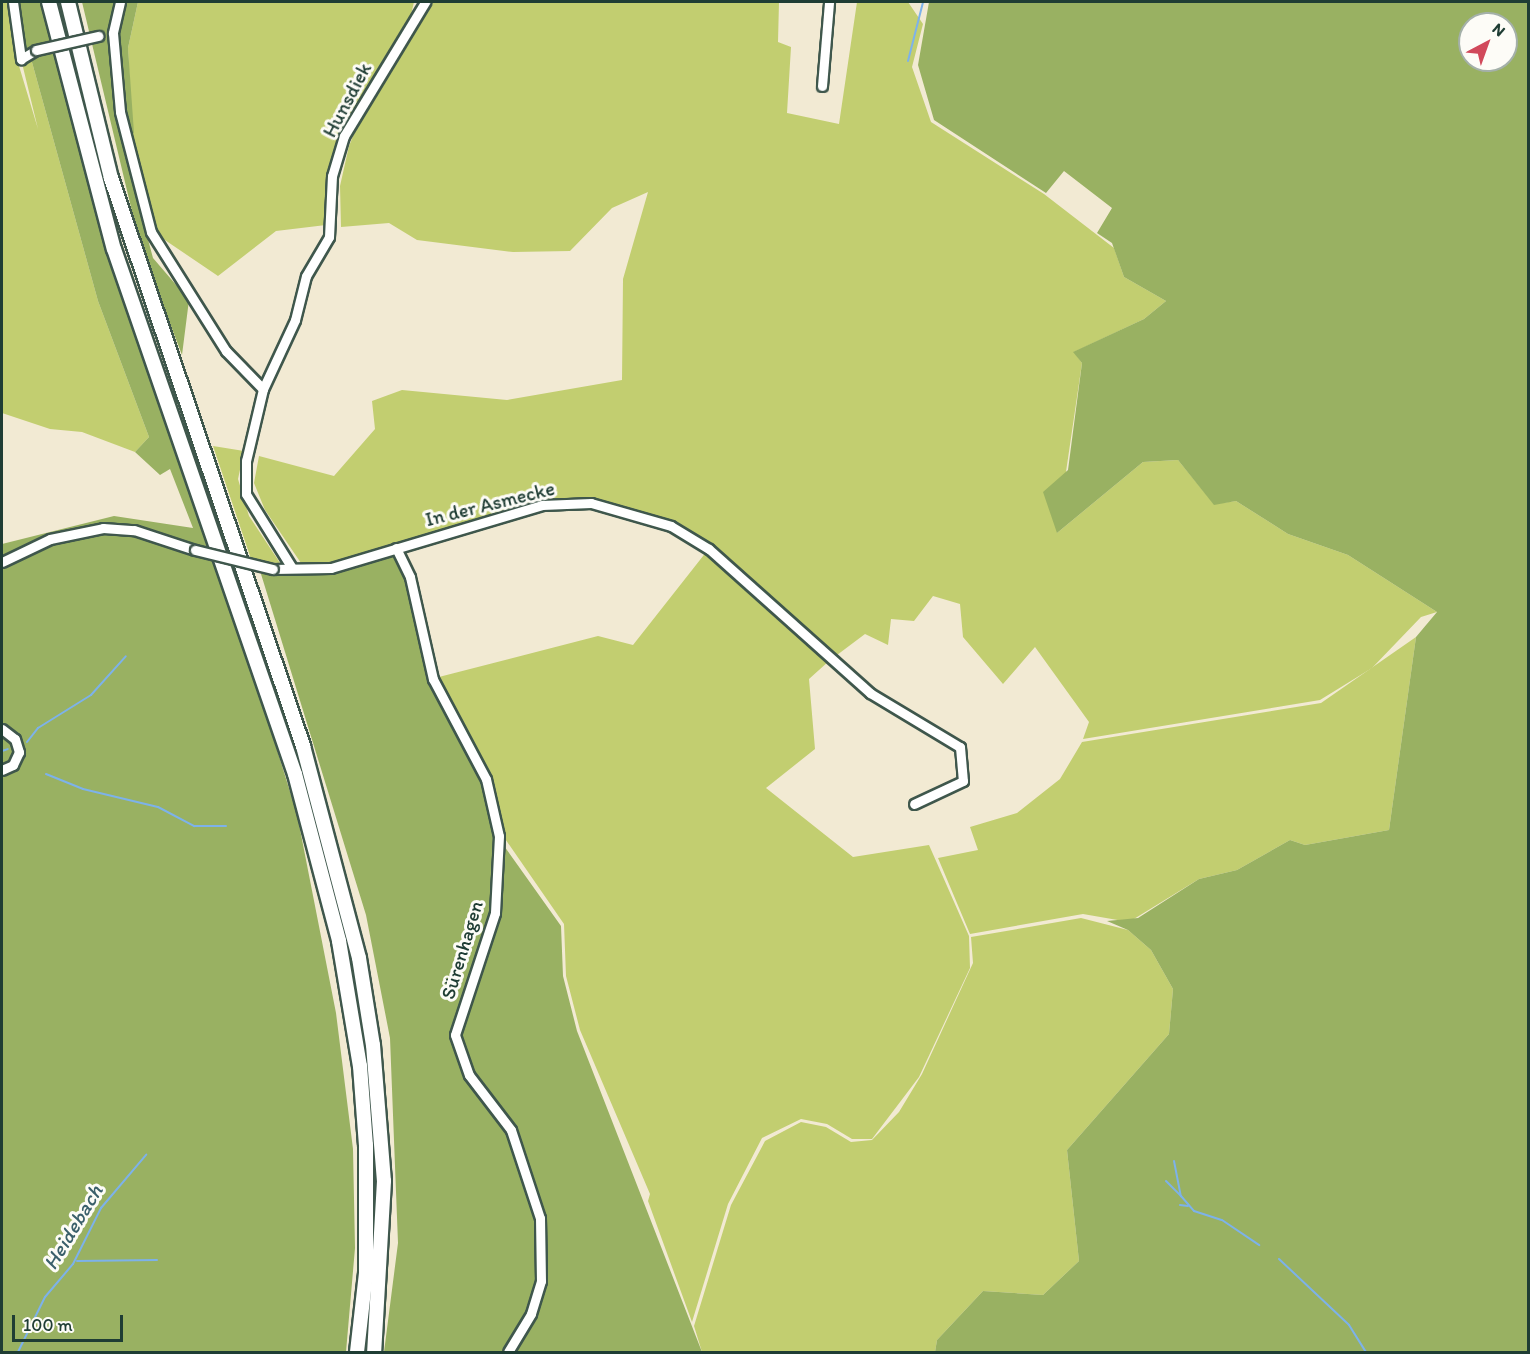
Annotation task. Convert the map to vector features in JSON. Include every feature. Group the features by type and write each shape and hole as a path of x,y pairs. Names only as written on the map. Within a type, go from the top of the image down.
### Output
{"highway":[{"path":"49,2 114,249 288,753 339,941 360,1066 366,1145 366,1273 357,1353"},
{"path":"68,2 97,129 137,264 303,746 352,925 381,1117 383,1249 374,1353"}],"street":[{"path":"13,2 21,59 36,50 113,33"},
{"path":"120,2 113,33 120,111 151,232 226,351 263,389"},
{"name":"Hunsdiek","path":"292,568 244,486 263,389 295,320 306,276 327,247 332,176 344,136 425,2"},
{"path":"822,86 829,2"},
{"name":"In der Asmecke","path":"2,562 50,539 103,528 134,530 195,550 273,569 331,568 542,505 591,503 671,526 709,549 870,693 960,747 963,781 914,804"},
{"name":"Sürenhagen","path":"396,548 410,577 433,679 486,779 499,836 495,913 455,1035 469,1075 511,1130 540,1218 541,1281 531,1314 508,1353"},
{"path":"2,729 15,740 19,752 13,765 2,770"}],"green space":[{"path":"2,2 10,2 16,56 38,129 21,59 30,55 98,301 149,437 135,452 82,432 50,429 2,413"},
{"path":"16,2 44,2 297,814 336,1013 353,1149 355,1248 346,1352 2,1352 2,544 114,516 193,528 170,469 160,475 135,452 149,437 98,301 30,55 20,41"},
{"path":"82,2 138,2 128,48 134,133 122,142 153,258 189,300 182,355 140,245"},
{"path":"138,2 414,2 409,23 340,133 330,168 326,225 276,231 218,276 156,234 133,154 128,48"},
{"path":"428,2 779,2 778,42 791,47 787,113 839,124 857,2 908,2 923,24 912,67 931,122 1044,194 1114,248 1124,277 1166,301 1144,319 1074,352 1082,363 1057,533 1143,462 1178,460 1214,504 1236,501 1288,534 1348,555 1437,612 1421,617 1372,668 1320,700 1083,739 1089,722 1035,647 1003,684 963,637 960,604 933,596 914,621 891,619 888,645 865,634 833,658 691,534 570,500 330,565 303,566 265,510 254,483 259,456 334,476 375,429 372,401 402,390 507,400 622,380 623,279 648,192 612,208 570,251 513,252 417,240 389,223 341,227 340,186 349,146 372,90"},
{"path":"929,2 1528,2 1528,1352 935,1352 937,1340 983,1291 1043,1295 1079,1261 1067,1150 1169,1034 1173,989 1151,950 1128,930 1107,921 1138,918 1199,879 1237,870 1290,840 1305,845 1389,830 1416,637 1437,612 1348,555 1288,534 1236,501 1214,505 1178,460 1143,462 1057,533 1043,492 1068,470 1082,363 1073,352 1144,319 1166,301 1124,277 1112,243 1097,233 1112,208 1064,171 1046,193 934,120 918,65"},
{"path":"213,446 244,451 238,479 249,516 280,563 252,562"},
{"path":"707,551 829,661 809,679 815,749 766,788 853,857 929,845 969,936 970,968 919,1077 872,1139 852,1139 827,1124 801,1119 762,1138 728,1204 692,1322 648,1201 650,1194 580,1030 566,976 564,924 501,833 435,678 598,636 633,645"},
{"path":"393,553 408,577 431,680 485,780 497,836 561,926 563,976 577,1031 702,1352 384,1352 398,1243 390,1038 366,915 261,574 332,570"},
{"path":"1416,637 1389,830 1305,845 1290,840 1237,870 1199,879 1129,922 1083,914 970,934 938,858 978,850 970,827 1017,813 1060,779 1082,742 1321,703"},
{"path":"1081,918 1128,930 1151,950 1173,989 1169,1034 1067,1150 1079,1261 1043,1295 983,1291 937,1340 935,1352 702,1352 694,1326 731,1205 765,1141 801,1122 826,1127 851,1142 872,1140 899,1112 922,1074 973,963 971,937"}],"waterway":[{"path":"908,61 923,2"},
{"path":"27,742 38,728 91,695 126,656"},
{"path":"2,751 8,749"},
{"path":"46,774 83,789 158,807 194,826 226,826"},
{"name":"Heidebach","path":"18,1352 45,1297 73,1264 101,1208 146,1155"},
{"path":"1174,1161 1181,1196 1194,1211 1222,1220 1259,1245"},
{"path":"1166,1181 1181,1196"},
{"path":"1180,1205 1188,1206"},
{"path":"1279,1259 1349,1325 1366,1352"},
{"path":"77,1261 157,1260"}]}
